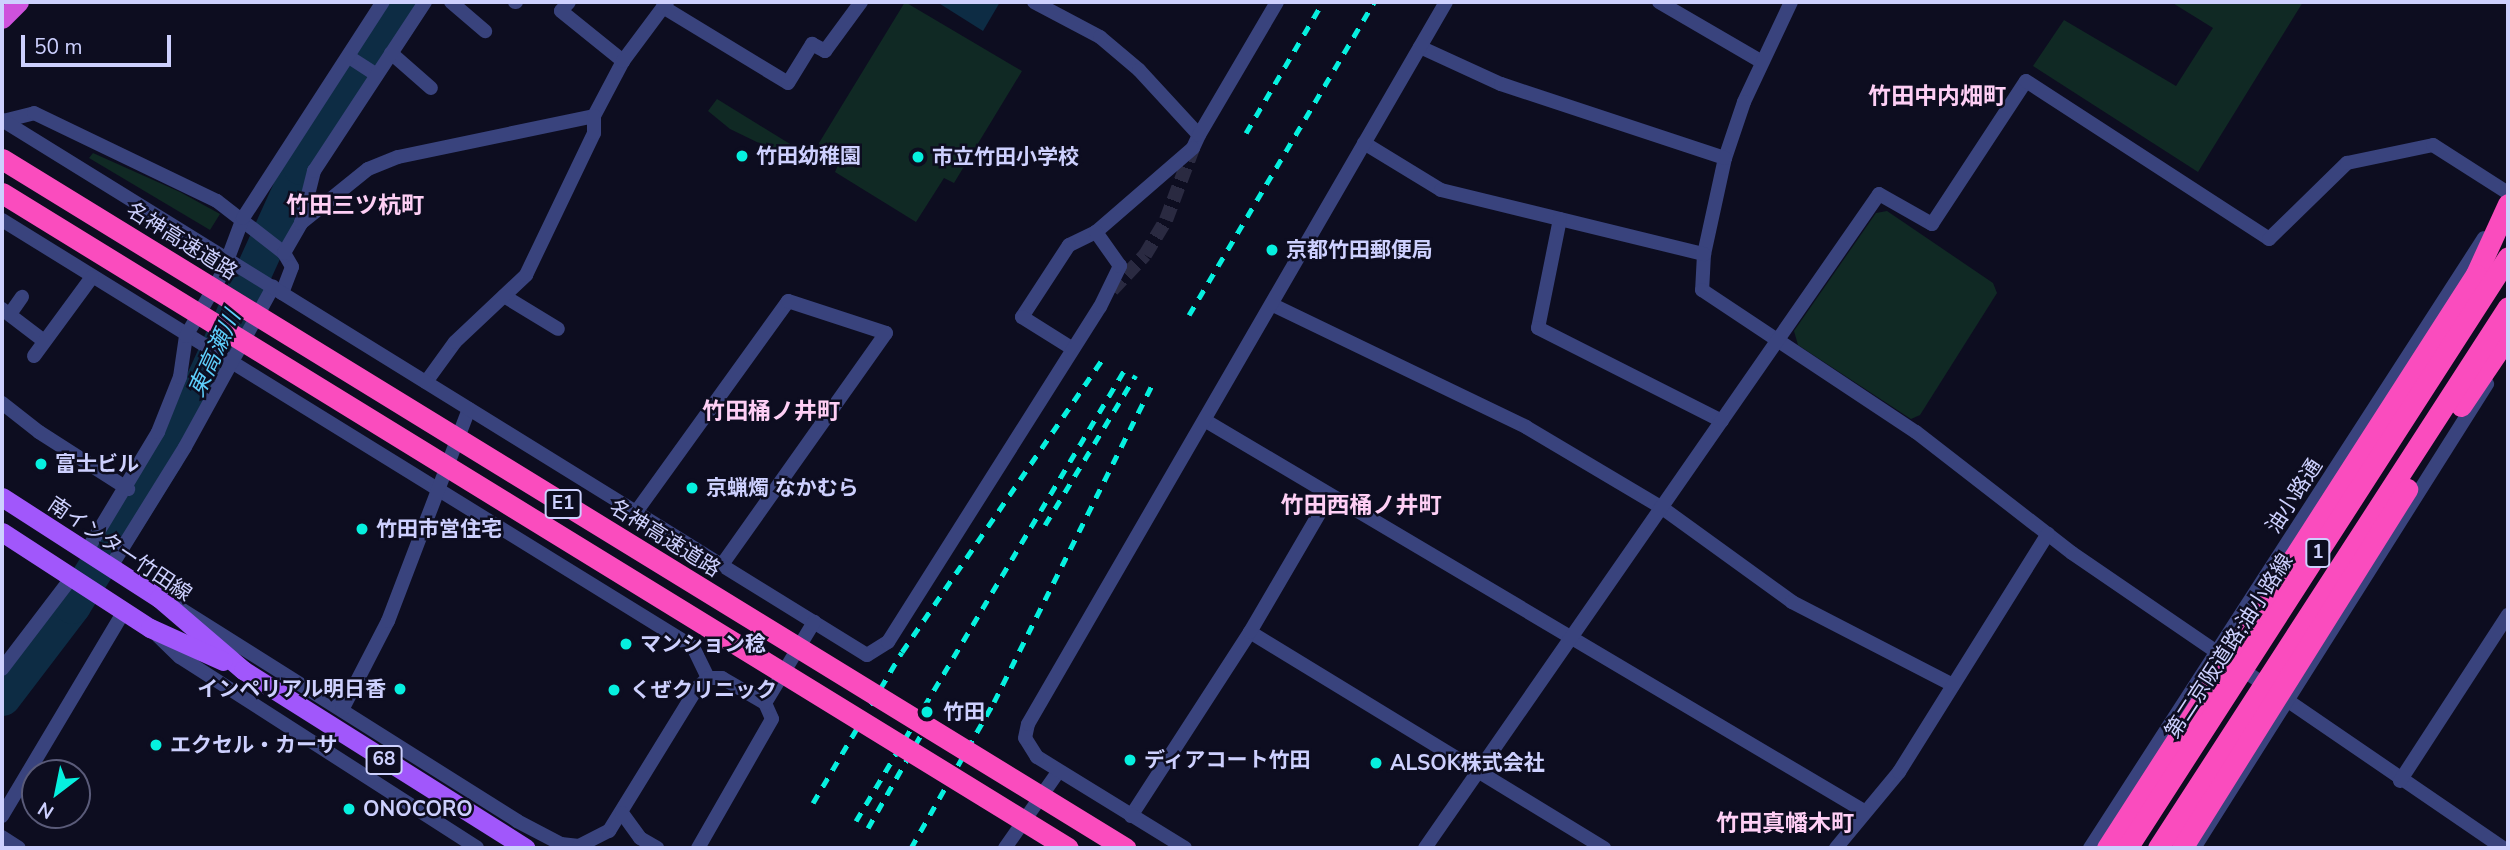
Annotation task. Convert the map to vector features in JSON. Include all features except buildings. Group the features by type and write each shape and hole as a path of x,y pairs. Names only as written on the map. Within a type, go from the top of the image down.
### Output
{"highway":[{"path":"2,19 19,2"},
{"name":"名神高速道路","path":"2,159 1125,848"},
{"name":"E1","path":"2,193 1068,848"},
{"path":"2107,848 2476,274 2508,202"},
{"name":"第二京阪道路;油小路線","path":"2127,848 2508,257"},
{"name":"1","path":"2158,848 2508,307"},
{"path":"2182,848 2508,336"}],"main road":[{"name":"南インター竹田線","path":"2,497 159,598 243,670"},
{"name":"南インター竹田線","path":"2,532 150,628 243,670 526,848"}],"street":[{"path":"99,561 128,489 180,377 186,336 228,260 243,218 383,2"},
{"path":"301,223 314,171 425,2"},
{"path":"451,2 485,31"},
{"path":"569,2 561,11 623,61"},
{"path":"426,382 455,342 526,275 594,133 594,116 623,61 665,4 788,83 813,44 825,51 861,2"},
{"path":"1034,2 1100,37 1139,70 1196,141"},
{"path":"1073,349 1022,317 1069,245 1096,232 1196,141 1277,2"},
{"path":"1185,848 1058,772 1031,748 1025,738 1028,724 1206,421 1446,2"},
{"path":"1659,2 1762,61"},
{"path":"1791,2 1762,61 1725,158 1704,254 1702,290 1916,432 2048,534 2498,847"},
{"path":"1420,47 1501,84 1725,158"},
{"path":"391,53 431,88"},
{"path":"349,57 377,75"},
{"path":"1425,848 1880,194 1932,224 2026,81 2269,239 2347,163 2433,145 2508,193"},
{"path":"2,120 34,113 217,201 243,218 281,252 292,267 99,561"},
{"path":"281,252 301,223 368,169 398,157 594,116"},
{"path":"2,120 867,654 888,642 1100,307 1120,266 1096,232"},
{"path":"1364,143 1441,190 1704,254"},
{"name":"油小路通","path":"2091,848 2508,202"},
{"path":"1560,219 1538,328 1722,421"},
{"path":"2,220 200,345 693,647 708,678"},
{"path":"34,356 92,277"},
{"path":"504,296 558,330"},
{"path":"22,297 6,311 44,341"},
{"path":"636,512 788,301 886,333 722,565"},
{"path":"1273,305 1526,427 1661,507 1792,601 1953,685"},
{"path":"2194,848 2289,702 2508,350"},
{"path":"2,403 38,432 128,489"},
{"path":"342,710 388,621 469,409"},
{"path":"1206,421 1329,497 1864,811"},
{"path":"1131,816 1250,632 1329,497"},
{"path":"1836,848 1899,772 2048,534"},
{"path":"2,669 74,578"},
{"path":"159,598 194,614 517,821 561,844 579,846 596,840 622,813 687,703 708,678 722,678 765,703 772,719 766,735 698,848"},
{"path":"2,816 124,611"},
{"path":"2400,781 2508,615"},
{"path":"765,703 814,622"},
{"path":"150,628 180,657 477,848"},
{"path":"1250,632 1604,848"},
{"path":"1005,848 1058,772"},
{"path":"622,813 635,832 657,848"},
{"path":"2,837 19,848"}],"green space":[{"path":"905,2 1022,71 954,183 944,178 916,222 835,172 838,165 822,156 819,143"},
{"path":"2171,2 2303,2 2198,172 2033,66 2064,20 2176,86 2213,28"},
{"path":"717,99 795,147 788,157 730,129 708,111"},
{"path":"93,153 180,192 220,214 210,230 89,158"},
{"path":"1887,211 1993,283 1997,293 1920,415 1911,419 1798,345 1794,331 1876,213"}],"water":[{"path":"937,2 1000,2 983,31"}],"waterway":[{"name":"東高瀬川","path":"2,697 72,605 164,458 205,378 301,166 410,2"}],"tunnel":[{"path":"1112,290 1145,255 1166,220 1193,148"}],"railway":[{"path":"1246,133 1323,2"},
{"path":"1189,315 1374,2"},
{"path":"813,803 902,652 1105,356"},
{"path":"856,821 1125,369"},
{"path":"1045,525 1136,375"},
{"path":"911,848 994,702 1152,385"},
{"path":"868,828 931,717"}],"place":[{"name":"竹田幼稚園","path":"742,156"},
{"name":"市立竹田小学校","path":"918,157"},
{"name":"京都竹田郵便局","path":"1272,250"},
{"name":"富士ビル","path":"41,464"},
{"name":"京蝋燭 なかむら","path":"692,488"},
{"name":"竹田市営住宅","path":"362,529"},
{"name":"マンション稔","path":"626,644"},
{"name":"インペリアル明日香","path":"400,689"},
{"name":"くぜクリニック","path":"614,690"},
{"name":"竹田","path":"927,712"},
{"name":"エクセル・カーサ","path":"156,745"},
{"name":"ディアコート竹田","path":"1130,760"},
{"name":"ALSOK株式会社","path":"1376,763"},
{"name":"ONOCORO","path":"349,809"}],"district":[{"name":"竹田中内畑町","path":"1937,97"},
{"name":"竹田三ツ杭町","path":"355,206"},
{"name":"竹田桶ノ井町","path":"771,412"},
{"name":"竹田西桶ノ井町","path":"1361,506"},
{"name":"竹田真幡木町","path":"1785,824"}]}
